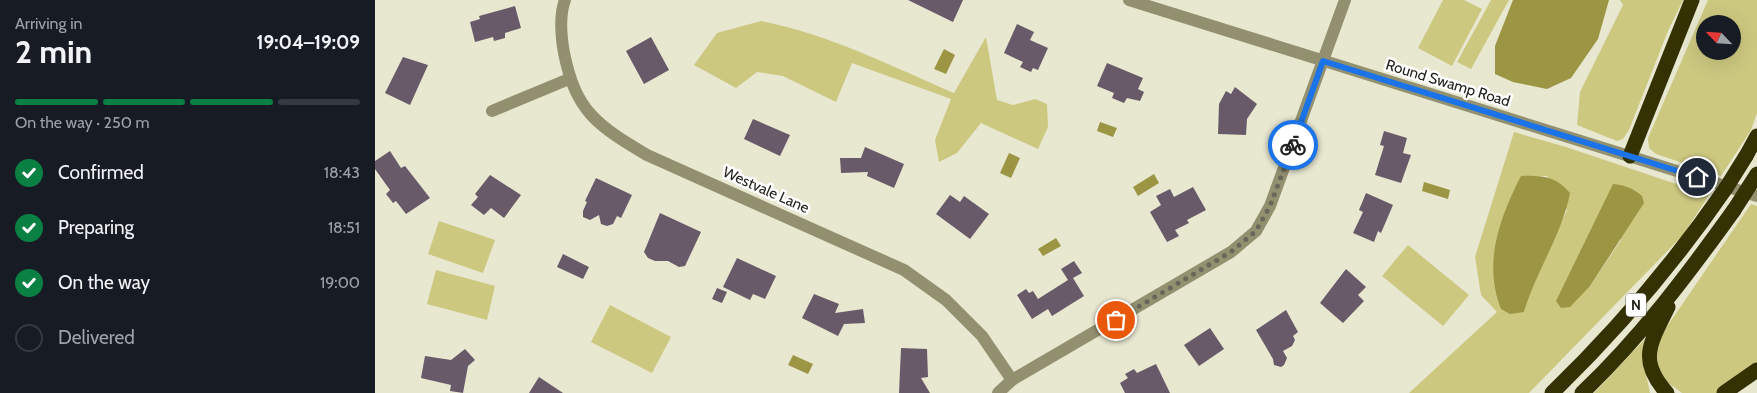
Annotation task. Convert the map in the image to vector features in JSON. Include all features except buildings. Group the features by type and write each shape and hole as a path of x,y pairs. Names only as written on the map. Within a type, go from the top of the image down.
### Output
{"highway":[{"path":"1629,156 1692,0"},
{"path":"1676,38 1699,0"},
{"name":"N","path":"1552,393 1604,342 1667,268 1711,210 1757,136"},
{"name":"N","path":"1583,393 1688,275 1757,174"},
{"path":"1667,393 1655,380 1648,364 1652,340 1688,275"},
{"path":"1724,393 1757,370"},
{"path":"1736,393 1757,378"}],"street":[{"name":"Westvale Lane","path":"565,0 562,8 561,39 569,79 582,107 612,134 647,155 904,270 946,300 982,336 1012,380"},
{"name":"Round Swamp Road","path":"1129,0 1757,196"},
{"path":"998,393 1012,380 1231,252 1256,231 1270,206 1345,0"},
{"path":"492,110 569,79"}],"shaded area":[{"path":"1443,0 1464,0 1482,9 1452,66 1418,48"},
{"path":"1491,0 1509,0 1471,69 1457,62"},
{"path":"1513,0 1609,0 1598,39 1571,78 1547,89 1513,82 1495,74 1495,46"},
{"path":"1620,0 1683,0 1668,31 1629,130 1623,139 1617,141 1577,125 1580,92 1623,5"},
{"path":"1708,0 1757,0 1757,113 1751,130 1721,176 1656,154 1649,148 1648,138 1696,28 1696,60 1741,60 1741,15 1701,15"},
{"path":"761,21 835,42 954,93 986,37 997,100 1013,105 1035,99 1047,104 1048,127 1038,149 981,123 957,153 939,162 935,140 951,99 852,63 836,102 783,76 757,72 736,88 694,65 717,33"},
{"path":"944,49 955,55 946,74 934,69"},
{"path":"1100,122 1117,128 1113,137 1097,131"},
{"path":"1514,132 1566,147 1709,195 1683,235 1529,393 1409,393 1497,312 1481,295 1475,257","holes":["1521,176 1547,176 1567,210 1529,294 1524,312","1613,185 1621,240 1590,286"]},
{"path":"1009,153 1020,158 1011,178 1000,173"},
{"path":"1154,174 1159,183 1138,196 1133,187"},
{"path":"1521,176 1535,176 1554,180 1565,187 1570,193 1561,224 1524,312 1510,314 1501,309 1496,292 1493,275 1494,258 1500,225"},
{"path":"1424,182 1450,190 1448,199 1422,191"},
{"path":"1613,184 1625,186 1635,191 1642,196 1644,203 1590,286 1570,307 1561,308 1556,301"},
{"path":"1751,204 1757,206 1757,365 1717,393 1682,393 1667,382 1659,369 1656,351 1657,341"},
{"path":"439,221 495,240 483,273 428,254"},
{"path":"1056,238 1061,246 1043,256 1038,249"},
{"path":"1408,245 1469,295 1443,326 1382,276"},
{"path":"436,270 495,286 487,320 427,304"},
{"path":"610,305 671,337 652,373 591,342"},
{"path":"1645,339 1648,341 1645,369 1650,393 1594,393"},
{"path":"793,355 813,364 808,374 788,365"}],"way so far":[{"path":"1116,320 1231,252 1256,231 1270,206 1293,145"}],"route":[{"path":"1293,145 1323,61 1697,177"}]}
